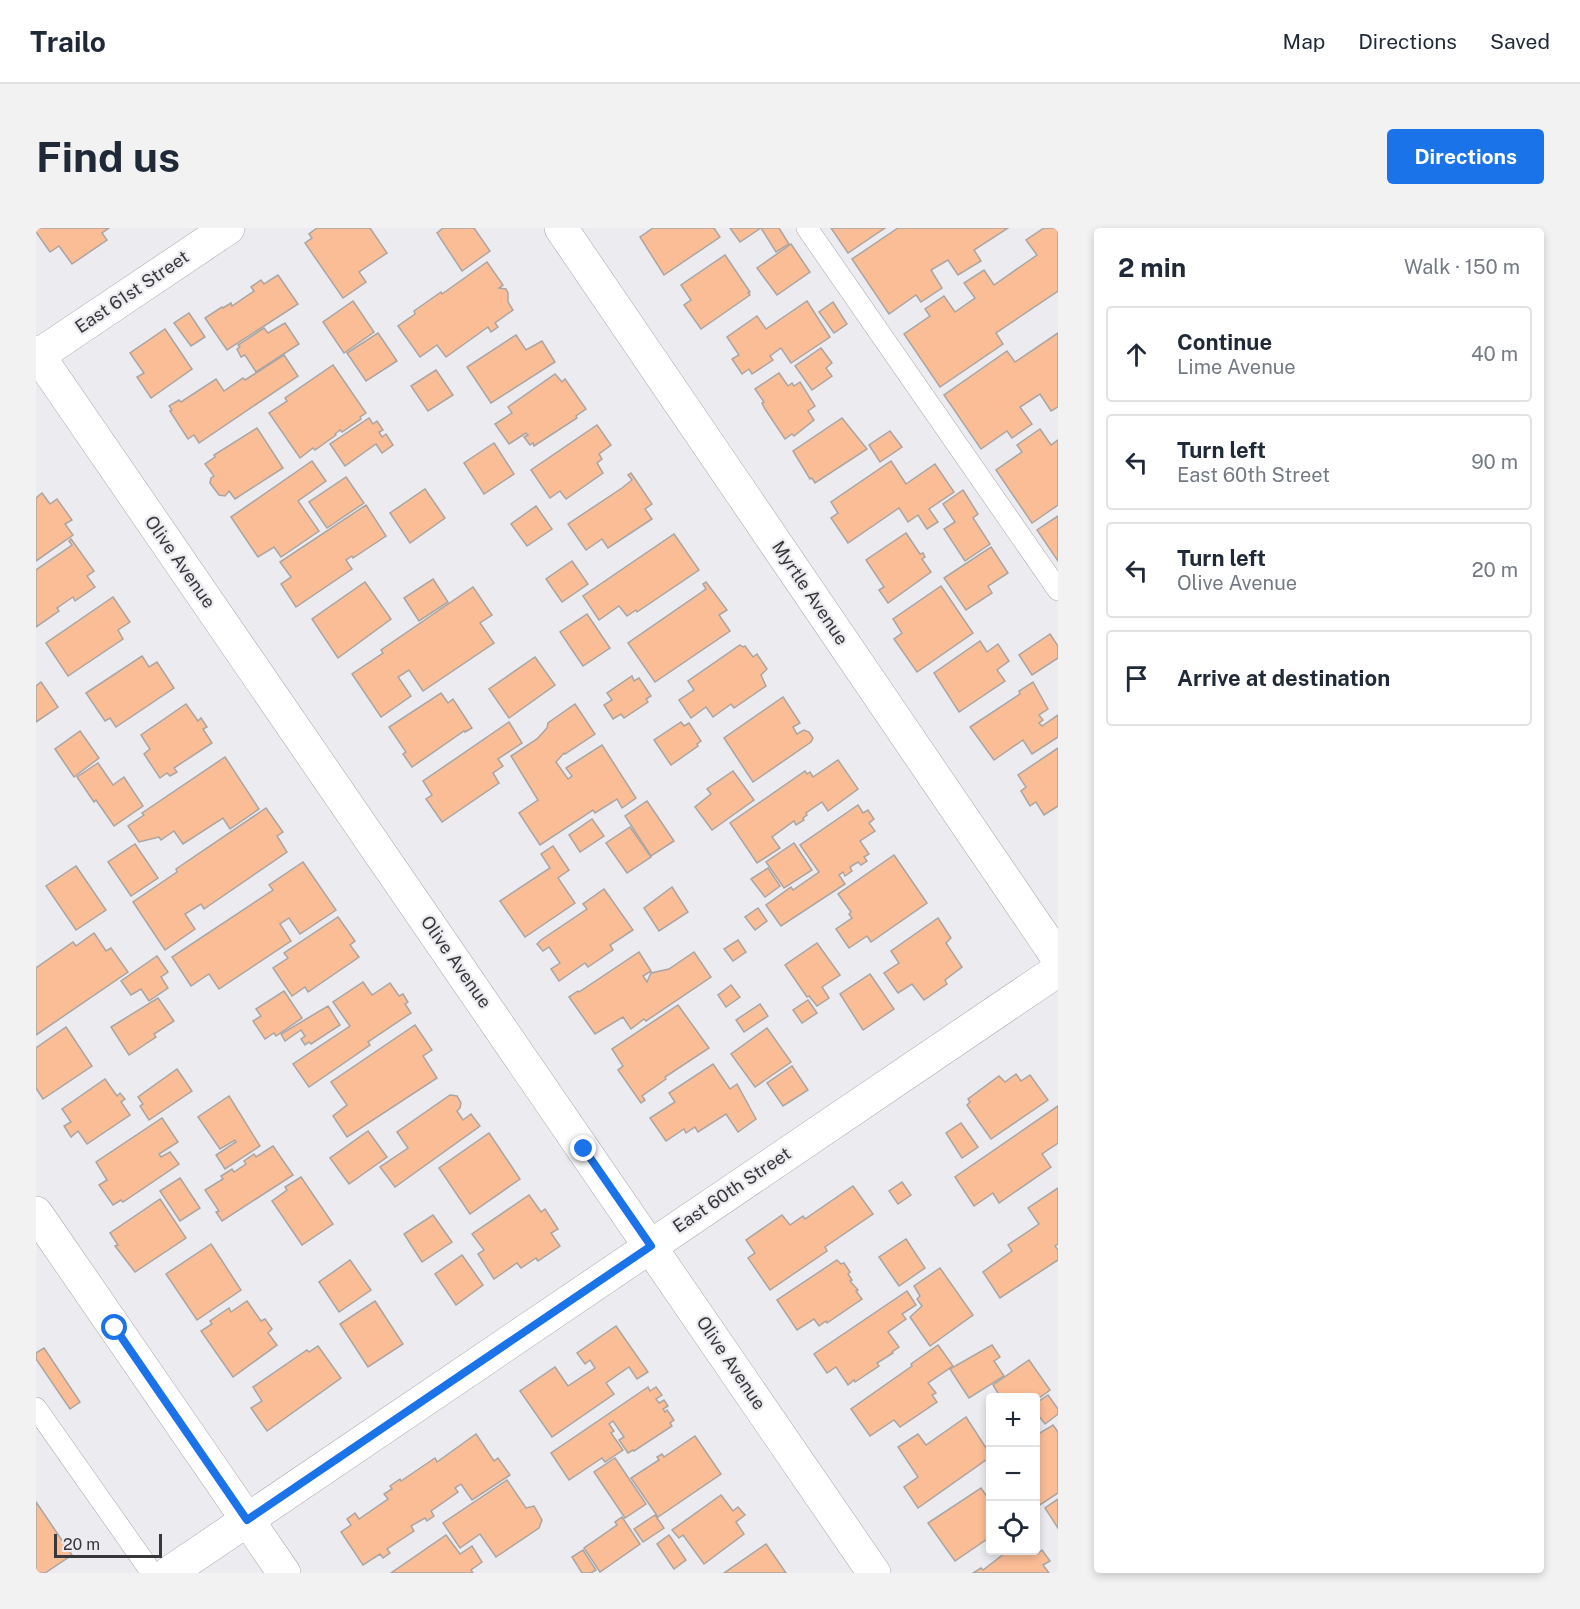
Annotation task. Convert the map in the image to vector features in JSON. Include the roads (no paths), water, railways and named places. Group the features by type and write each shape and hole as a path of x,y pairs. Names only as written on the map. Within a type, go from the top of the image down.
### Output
{"street":[{"name":"East 61st Street","path":"37,355 228,228"},
{"name":"Myrtle Avenue","path":"561,228 1058,958"},
{"name":"Olive Avenue","path":"37,355 874,1573"},
{"name":"East 60th Street","path":"169,1573 1058,970"},
{"path":"36,1213 284,1573"}],"lane":[{"path":"807,228 1058,590"},
{"path":"36,1408 152,1573"}]}
